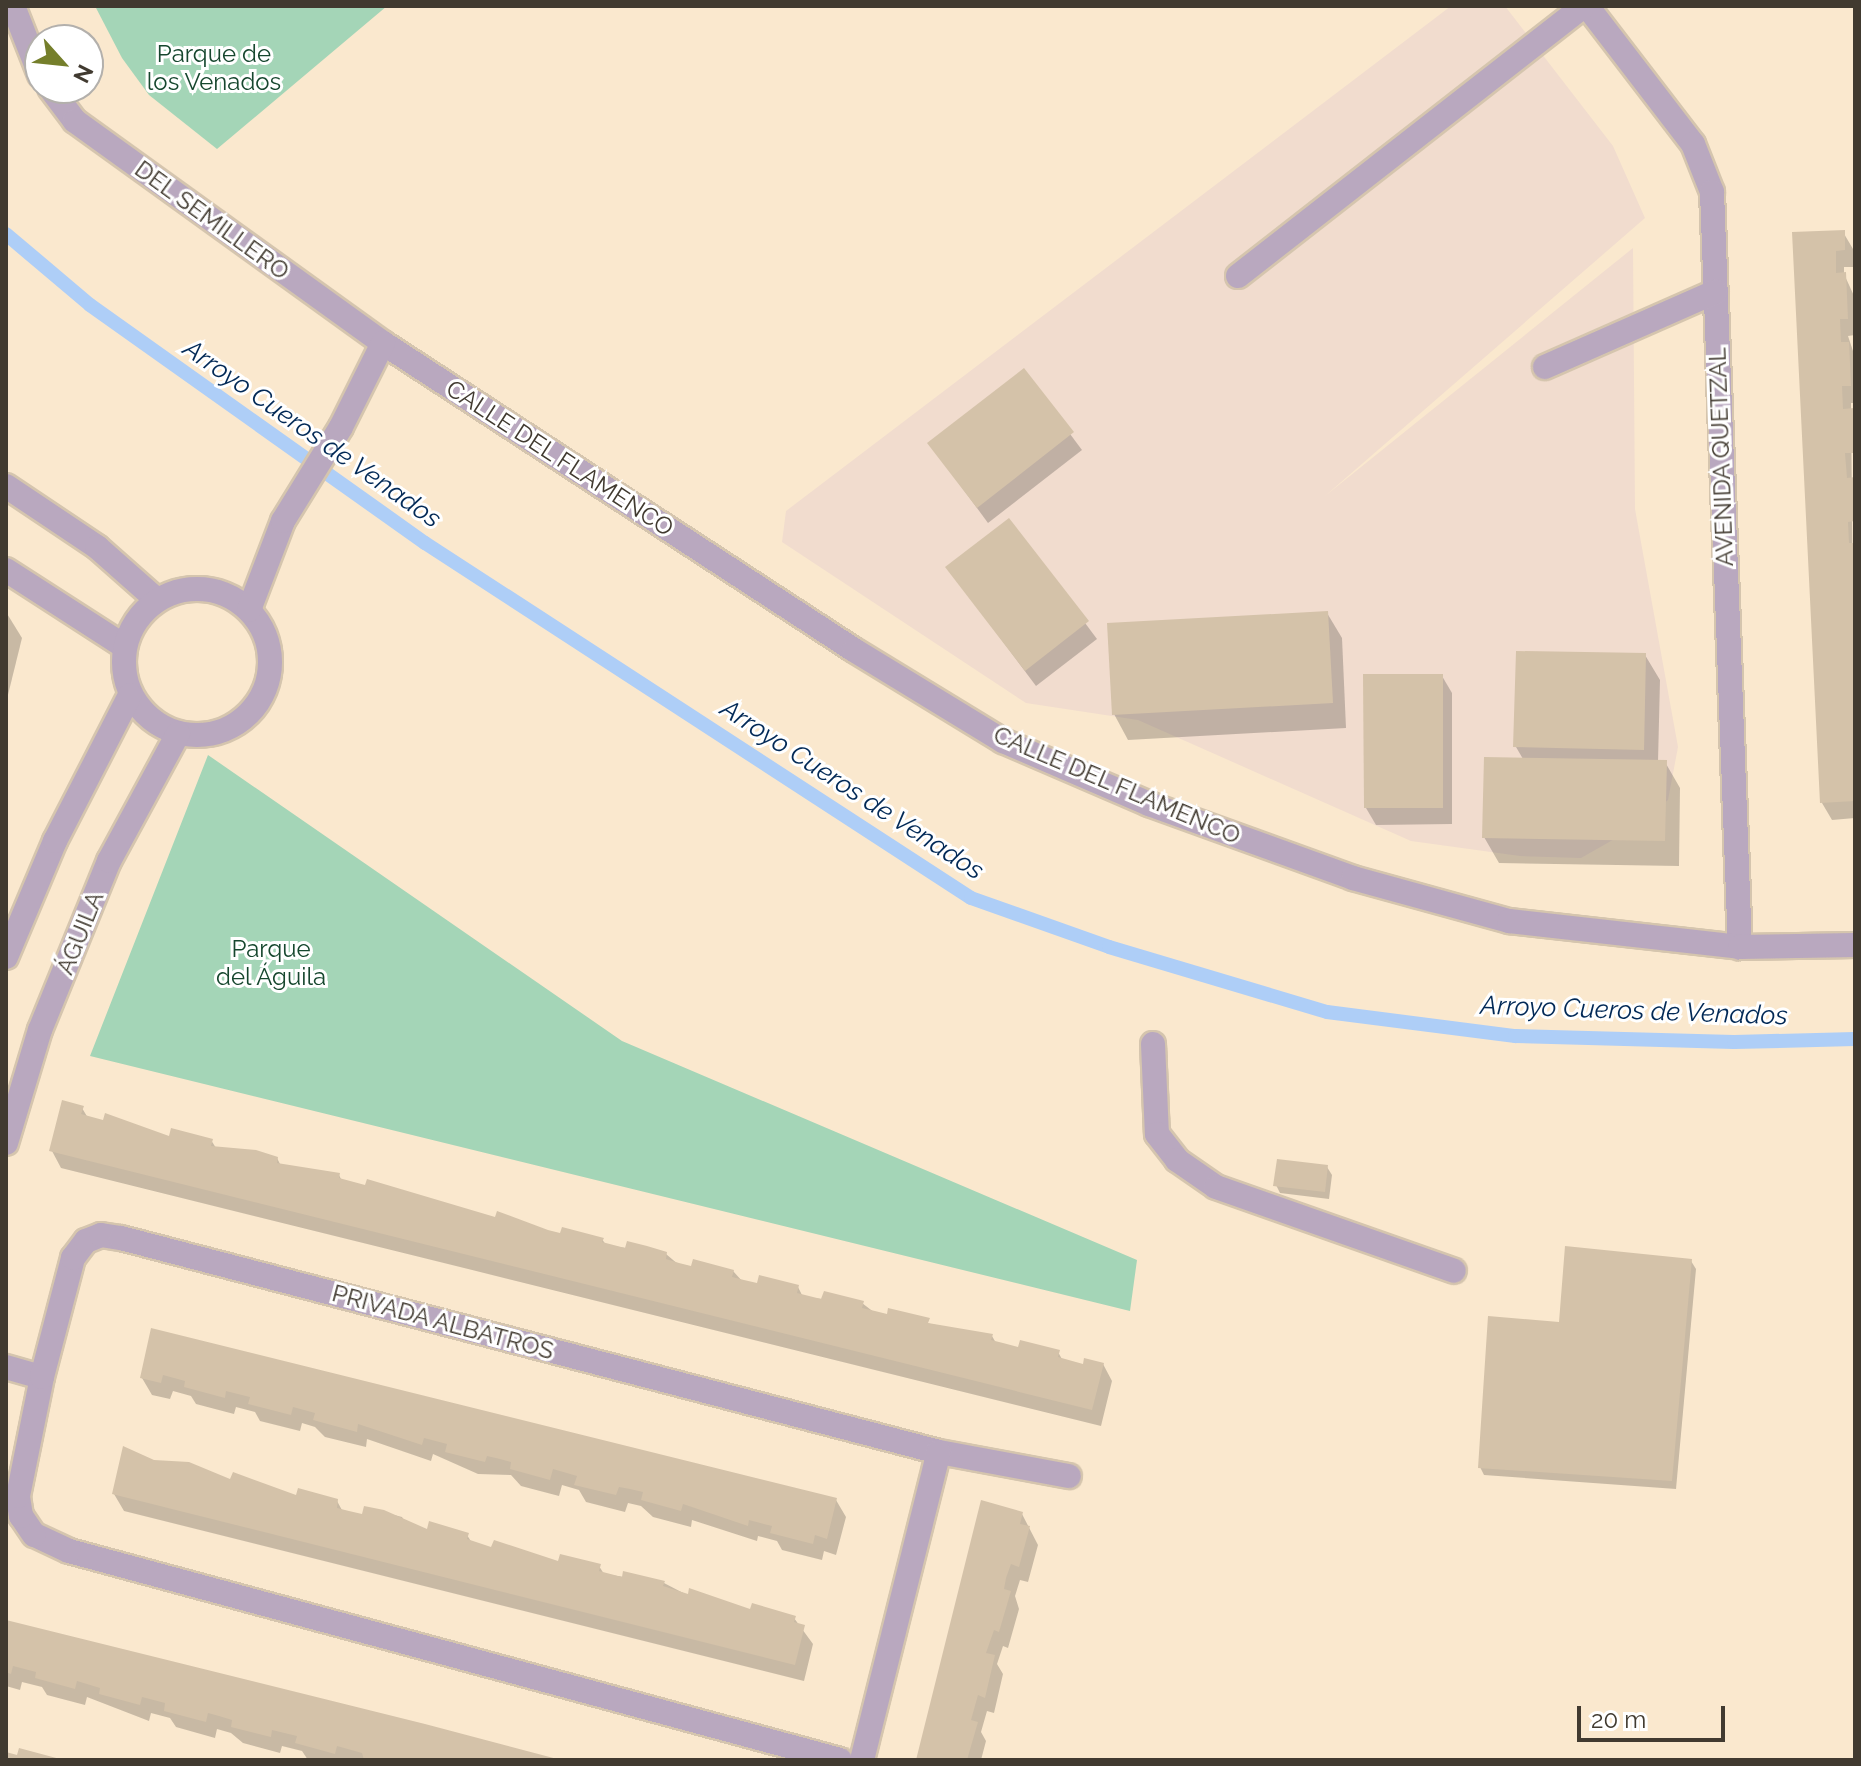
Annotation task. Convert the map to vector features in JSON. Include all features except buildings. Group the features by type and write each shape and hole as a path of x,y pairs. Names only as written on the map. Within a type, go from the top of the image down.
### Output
{"street":[{"path":"13,6 24,34"},
{"path":"1238,276 1585,6"},
{"name":"AVENIDA QUETZAL","path":"1585,6 1693,144 1712,192 1740,947"},
{"name":"DEL SEMILLERO","path":"62,104 75,121 383,343"},
{"path":"1545,367 1715,292"},
{"path":"249,610 283,521 341,427 383,343"},
{"name":"CALLE DEL FLAMENCO","path":"383,343 854,650 1003,741 1149,804 1367,882 1509,921 1740,947 1855,945"},
{"path":"6,486 97,547 157,600"},
{"path":"6,570 124,646"},
{"path":"188,588 221,593 249,610 264,632 271,657 267,685 253,709 232,727 206,736 178,734 150,720 130,695 123,671 124,646 136,620 157,600 188,588"},
{"path":"6,957 55,841 130,695"},
{"name":"ÁGUILA","path":"6,1143 40,1030 109,861 178,734"},
{"path":"1153,1044 1157,1134 1177,1160 1216,1187 1454,1271"},
{"name":"PRIVADA ALBATROS","path":"840,1760 44,1541 21,1516 18,1496 42,1377 73,1258 86,1241 101,1235 939,1452 1069,1476"},
{"path":"6,1367 42,1377"},
{"path":"862,1760 939,1452"}],"shaded area":[{"path":"1451,6 1505,6 1613,146 1645,218 1325,496 1633,248 1635,509 1678,747 1668,800 1632,829 1581,858 1520,856 1411,841 1138,720 1026,703 782,542 786,511"}],"green space":[{"name":"Parque de los Venados","path":"95,6 387,6 217,149 149,95 122,58"},
{"name":"Parque del Águila","path":"208,755 622,1041 1137,1260 1130,1311 90,1056"}],"waterway":[{"name":"Arroyo Cueros de Venados","path":"6,234 90,305 425,543 971,898 1109,947 1327,1012 1515,1036 1734,1042 1855,1039"}]}
